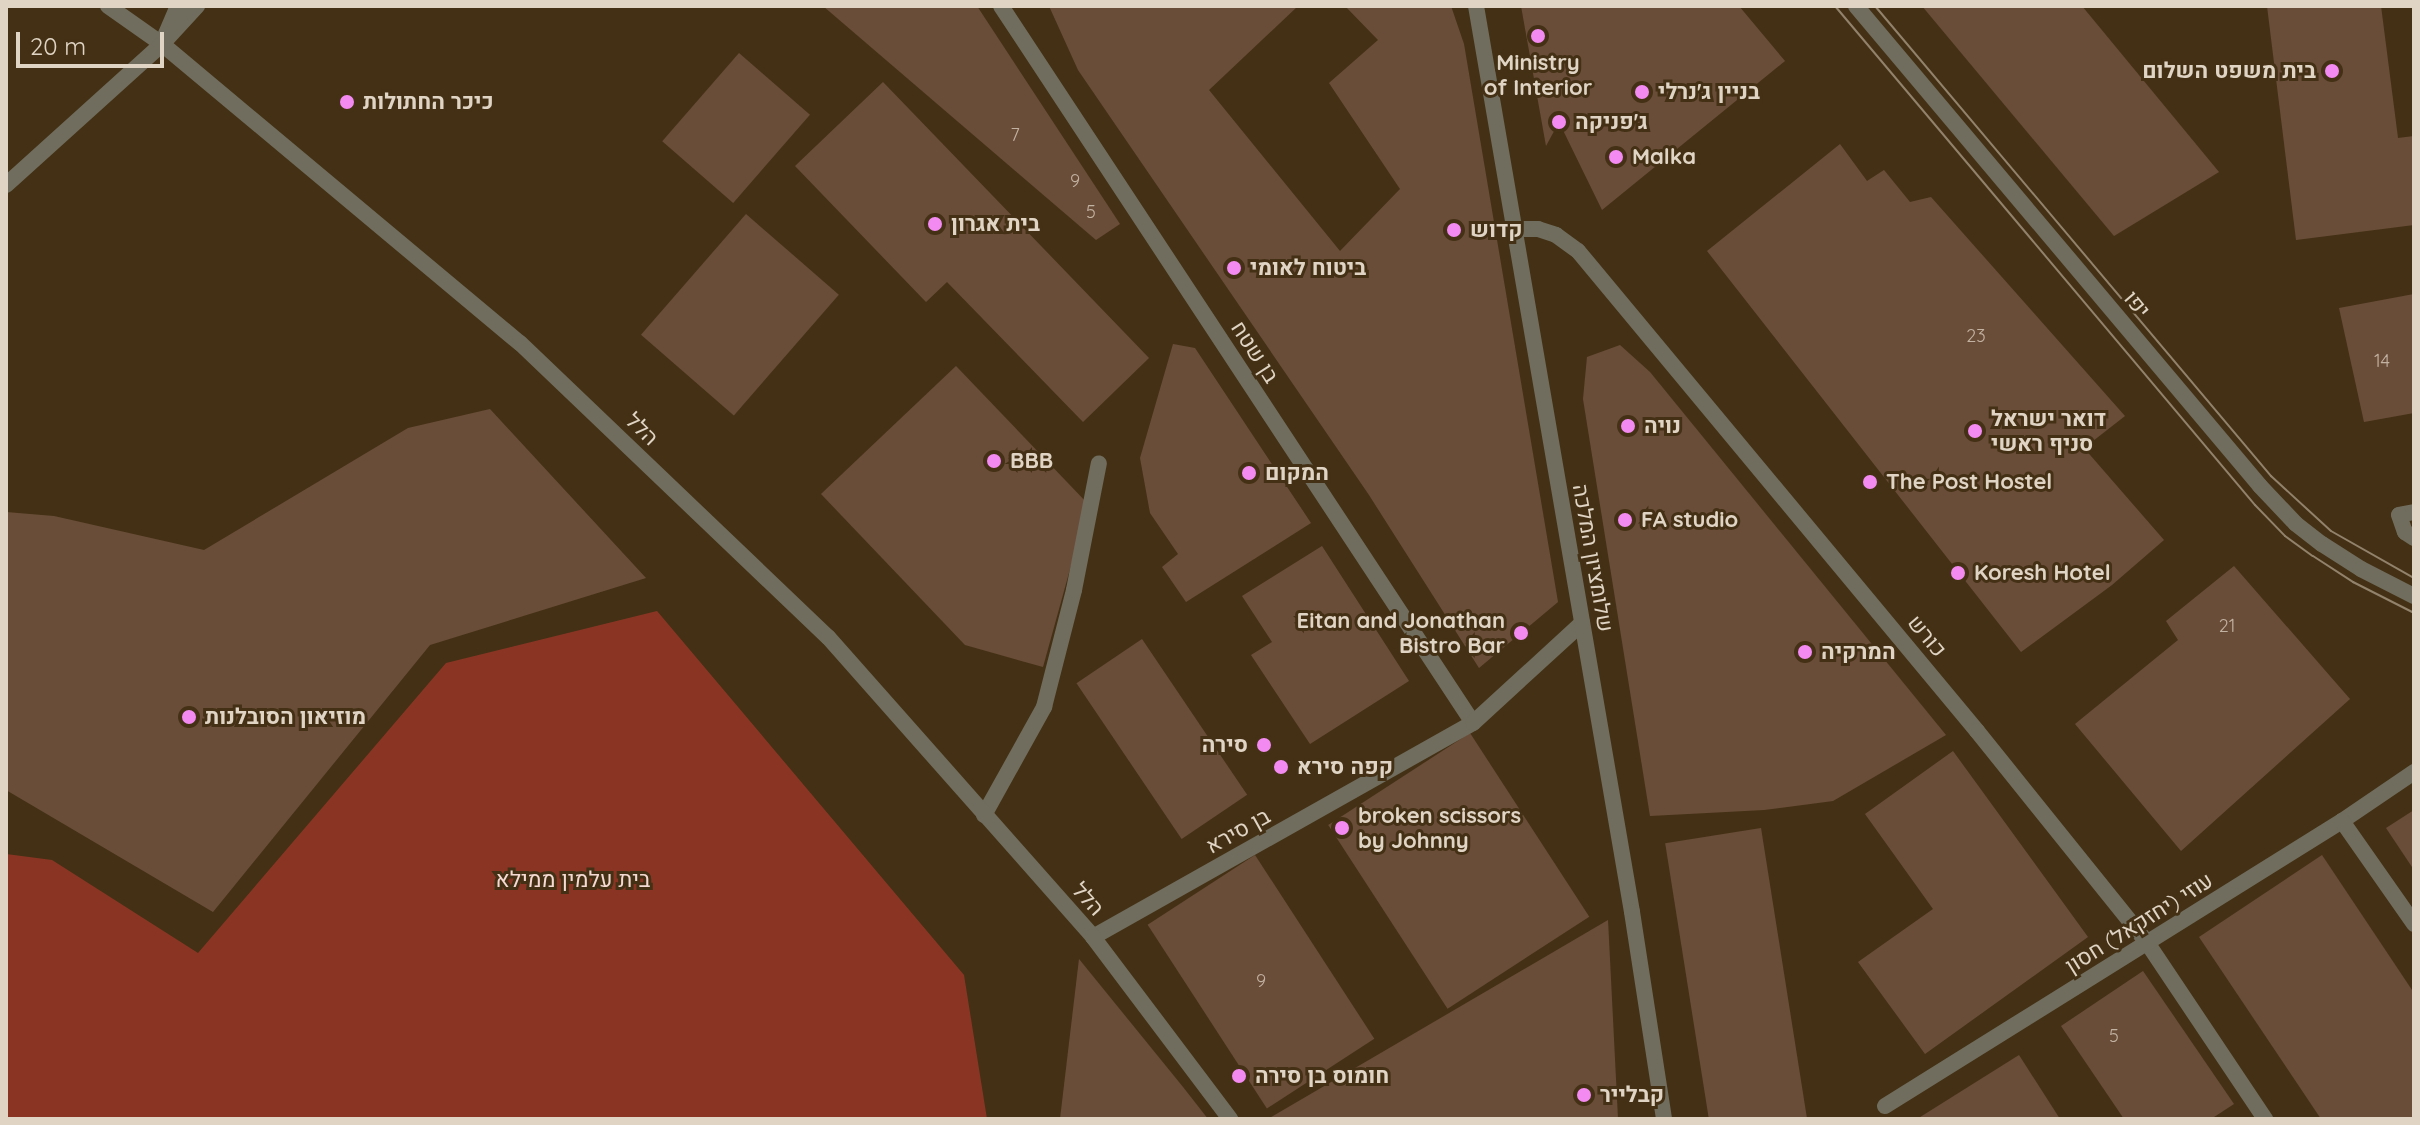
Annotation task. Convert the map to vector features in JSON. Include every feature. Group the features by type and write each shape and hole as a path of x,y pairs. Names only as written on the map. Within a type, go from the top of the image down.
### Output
{"street":[{"name":"הלל","path":"108,6 162,44 520,343 828,637 1093,937"},
{"path":"162,44 178,6"},
{"path":"6,185 162,44 197,6"},
{"name":"בן שטח","path":"1001,6 1473,723"},
{"name":"שלומציון המלכה","path":"1476,6 1664,1119"},
{"name":"יפו","path":"1856,6 2296,524 2361,569 2414,596"},
{"name":"כורש","path":"1515,229 1538,229 1556,235 1578,251 1977,731 2148,944 2265,1119"},
{"path":"984,815 1044,707 1074,590 1099,463"},
{"path":"2414,512 2399,515 2405,532 2414,538"},
{"name":"בן סירא","path":"1093,937 1473,723 1582,623"},
{"name":"עוזי (יחזקאל) חסון","path":"1885,1106 2148,944 2414,772"},
{"path":"2342,821 2414,924"},
{"path":"1093,937 1230,1119"}],"green space":[{"name":"בית עלמין ממילא","path":"657,611 964,975 987,1119 6,1119 6,854 52,860 198,953 446,663"}],"building":[{"path":"823,6 977,6 1120,224 1096,240"},
{"path":"1049,6 1298,6 1209,90 1340,251 1400,189 1329,83 1378,40 1345,6 1451,6 1464,44 1558,602 1479,668 1369,495 1078,70"},
{"name":"בניין ג'נרלי","path":"1521,6 1739,6 1785,61 1602,210 1559,122 1546,146"},
{"path":"1922,6 2082,6 2219,172 2114,236"},
{"name":"בית משפט השלום","path":"2267,6 2381,6 2398,138 2414,136 2414,225 2296,240"},
{"path":"739,53 810,115 733,203 662,141"},
{"name":"בית אגרון","path":"883,82 1149,358 1083,422 947,282 926,302 795,166"},
{"path":"1840,144 1867,181 1884,170 1910,202 1931,197 2125,416 2084,448 2164,540 2112,585 2021,652 1707,251"},
{"path":"746,214 839,295 734,415 641,335"},
{"path":"2414,294 2414,413 2364,422 2339,308"},
{"path":"1173,344 1195,348 1311,523 1186,602 1162,567 1178,554 1150,513 1140,458"},
{"path":"1620,345 1650,372 1946,735 1833,801 1764,810 1650,816 1583,399 1587,357"},
{"path":"956,366 1088,504 1043,667 965,645 821,494"},
{"name":"מוזיאון הסובלנות","path":"490,409 646,578 430,645 213,912 6,790 6,512 54,516 204,550 408,428"},
{"path":"1322,546 1409,681 1310,744 1251,655 1272,642 1242,596"},
{"path":"2234,566 2350,699 2181,851 2075,724 2178,640 2166,621"},
{"path":"1142,639 1247,795 1182,839 1077,683"},
{"path":"1470,733 1589,917 1448,1009 1328,825"},
{"path":"1953,751 2088,937 1925,1054 1858,962 1933,909 1865,814"},
{"path":"2414,810 2414,870 2386,828"},
{"path":"1761,828 1807,1118 1709,1119 1665,843"},
{"path":"1255,855 1374,1039 1267,1108 1148,925"},
{"path":"2322,855 2414,993 2414,1119 2321,1119 2199,937"},
{"path":"1608,920 1618,1119 1268,1119"},
{"path":"1079,959 1183,1087 1208,1119 1060,1119"},
{"path":"2143,971 2234,1104 2211,1119 2124,1119 2061,1026"},
{"path":"2019,1055 2060,1119 1917,1119"}],"tram line":[{"path":"1835,6 2255,505 2285,536 2313,556 2353,582 2414,613"},
{"path":"1875,6 2271,476 2331,531 2414,578"}],"place":[{"name":"Ministry of Interior","path":"1538,36"},
{"name":"בית משפט השלום","path":"2332,71"},
{"name":"בניין ג'נרלי","path":"1642,92"},
{"name":"כיכר החתולות","path":"347,102"},
{"name":"ג'פניקה","path":"1559,122"},
{"name":"Malka","path":"1616,157"},
{"name":"בית אגרון","path":"935,224"},
{"name":"קדוש","path":"1454,230"},
{"name":"ביטוח לאומי","path":"1234,268"},
{"name":"נויה","path":"1628,426"},
{"name":"דואר ישראל סניף ראשי","path":"1975,431"},
{"name":"BBB","path":"994,461"},
{"name":"המקום","path":"1249,473"},
{"name":"The Post Hostel","path":"1870,482"},
{"name":"FA studio","path":"1625,520"},
{"name":"Koresh Hotel","path":"1958,573"},
{"name":"Eitan and Jonathan Bistro Bar","path":"1521,633"},
{"name":"המרקיה","path":"1805,652"},
{"name":"מוזיאון הסובלנות","path":"189,717"},
{"name":"סירה","path":"1264,745"},
{"name":"קפה סירא","path":"1281,767"},
{"name":"broken scissors by Johnny","path":"1342,828"},
{"name":"חומוס בן סירה","path":"1239,1076"},
{"name":"קבלייר","path":"1584,1095"}]}
